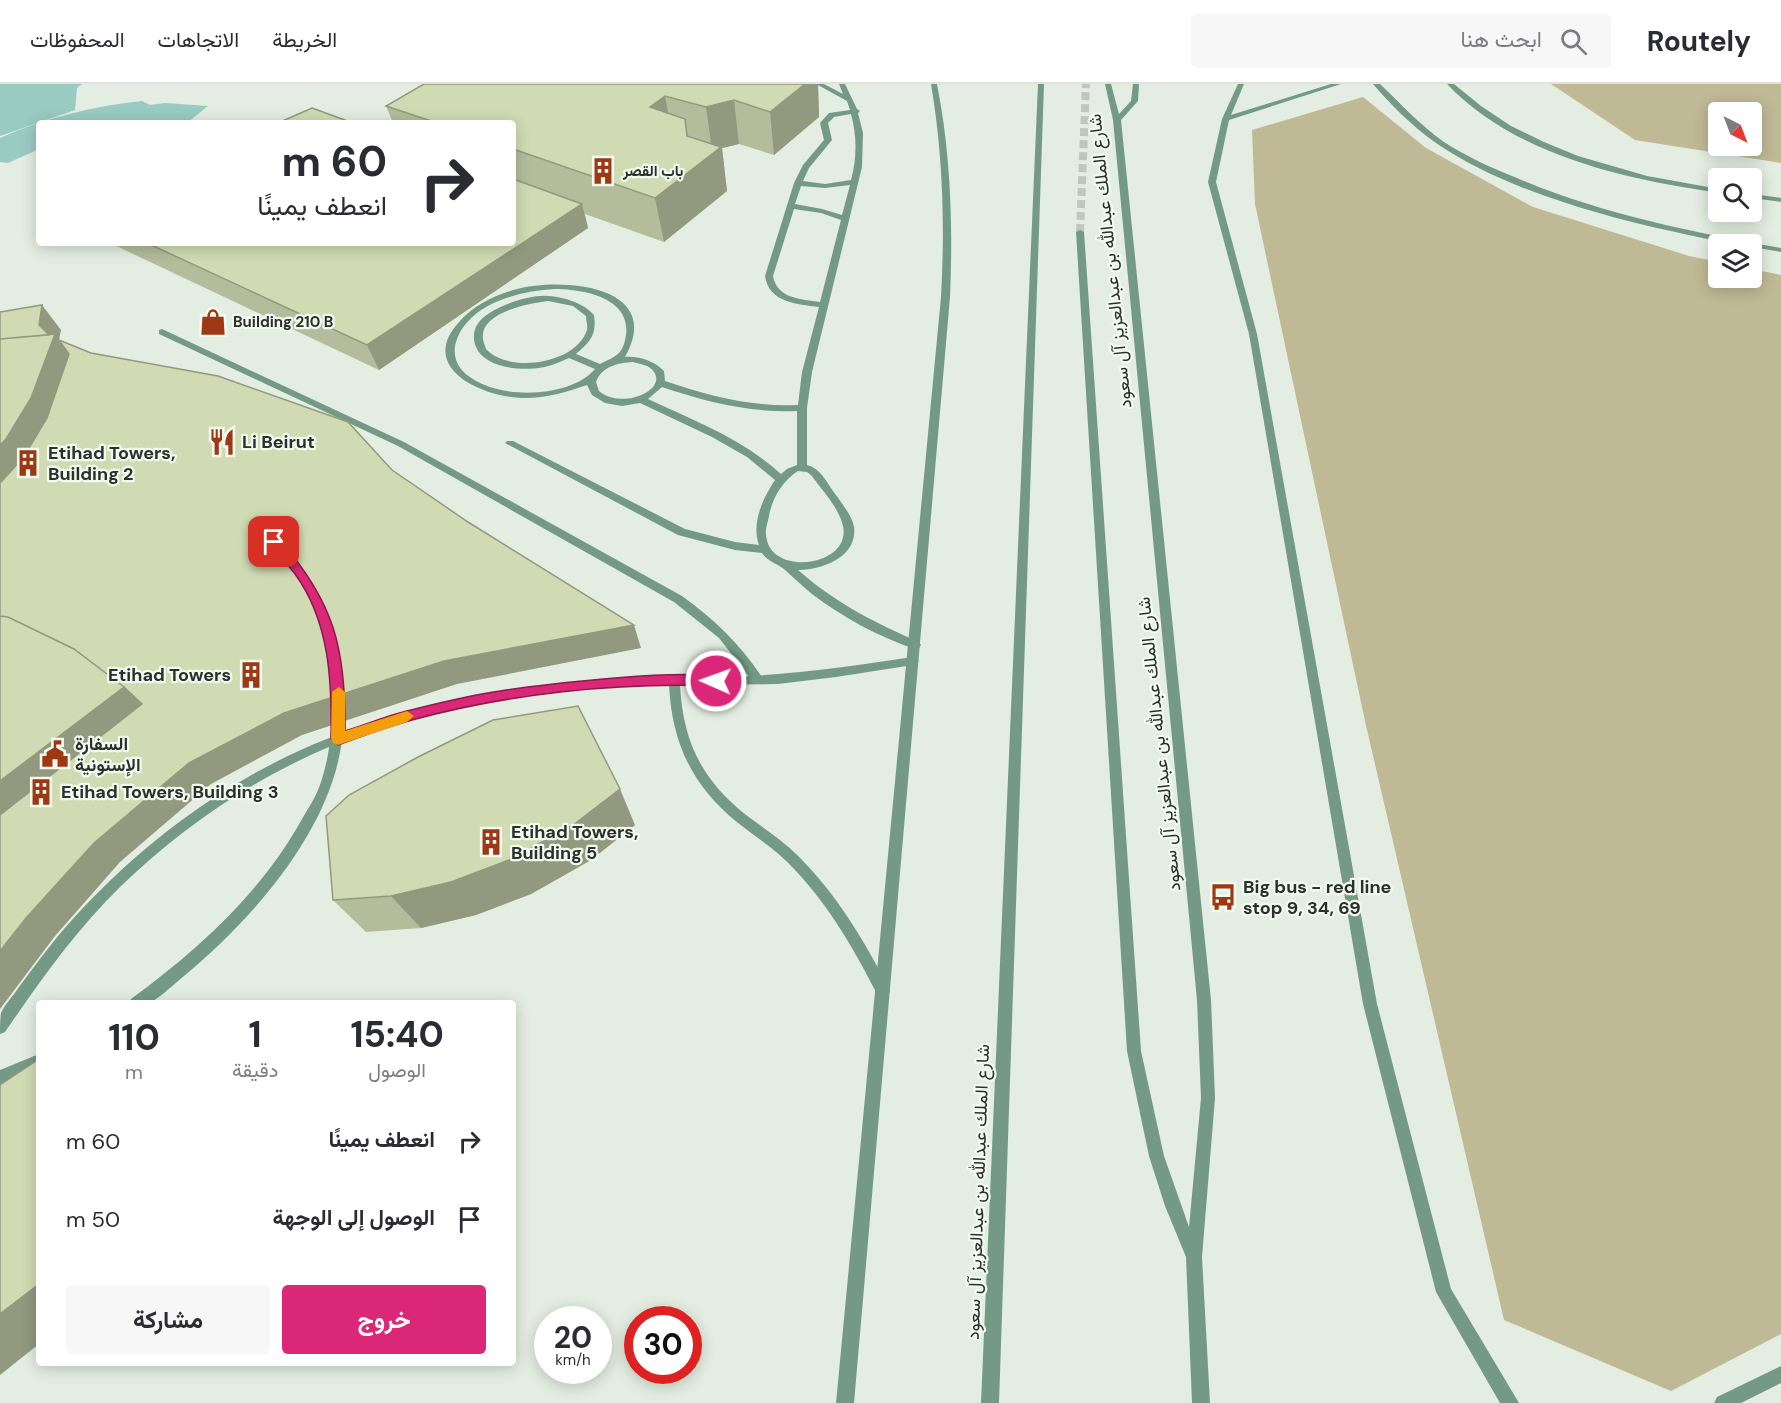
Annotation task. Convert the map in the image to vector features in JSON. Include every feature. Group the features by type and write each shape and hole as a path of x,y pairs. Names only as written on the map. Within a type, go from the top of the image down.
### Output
{"street":[{"path":"819,84 854,106"},
{"path":"802,468 802,408 807,372 854,182 861,143 859,122 854,106 842,84"},
{"path":"845,1403 949,258 947,162 934,84"},
{"name":"شارع الملك عبدالله بن عبدالعزيز آل سعود","path":"990,1403 1041,84"},
{"name":"شارع الملك عبدالله بن عبدالعزيز آل سعود","path":"1108,84 1117,120 1205,1009 1208,1098 1194,1257 1201,1403"},
{"path":"1117,120 1134,101 1136,84"},
{"path":"1241,84 1226,119 1212,182 1253,334 1370,1004 1444,1292 1510,1403"},
{"path":"1226,119 1338,84"},
{"path":"1376,84 1411,119 1440,142 1477,164 1586,207 1652,225 1708,236"},
{"path":"1450,84 1473,105 1501,124 1535,141 1586,161 1642,176 1708,189"},
{"path":"824,306 781,296 773,291 769,284 769,276 798,183 812,159 826,145 828,135 824,123 827,118 854,106"},
{"path":"798,183 825,186 854,182"},
{"path":"1762,197 1781,200"},
{"path":"790,206 822,211 845,219"},
{"path":"1080,232 1134,1051 1145,1115 1162,1183 1194,1257"},
{"path":"1762,247 1781,250"},
{"path":"591,380 592,390 599,398 612,403 627,403 642,399 651,395 662,382 661,374 656,366 646,361 633,359 619,360 601,368 591,380 574,387 536,395 499,393 483,389 459,374 452,364 450,342 464,321 488,303 520,290 555,285 572,286 602,293 624,308 633,327 632,338 619,360"},
{"path":"571,355 590,337 593,327 591,318 585,310 563,300 532,299 502,309 482,326 479,336 479,345 485,354 508,365 540,365 571,355 601,368"},
{"path":"162,332 401,444 678,599 702,615 723,634 742,655 758,680"},
{"path":"662,382 734,406 768,410 802,408"},
{"path":"642,399 738,446 769,467 781,480"},
{"path":"510,443 682,532 735,546 764,549"},
{"path":"786,565 803,567 826,562 844,550 850,538 850,527 818,477 809,468 790,471 781,480 766,506 761,522 760,538 764,549 833,604 862,622 915,645"},
{"path":"0,1027 39,970 82,917 130,870 180,828 231,792 284,763 338,739 411,715 500,696 588,686 674,680 758,680 831,674 913,661"},
{"path":"674,680 674,709 680,738 693,766 712,792 799,864 818,886 859,944 883,991"},
{"path":"142,1000 170,980 224,932 269,882 303,833 327,784 338,739 339,690"},
{"path":"0,1077 36,1062"},
{"path":"1723,1403 1781,1374"}],"shaded area":[{"path":"1551,84 1781,84 1781,163 1737,156 1762,156 1762,102 1708,102 1708,152 1635,140"},
{"path":"1363,97 1426,148 1533,207 1689,256 1708,260 1708,288 1762,288 1762,271 1781,275 1781,1334 1671,1391 1504,1320 1365,721 1255,204 1252,130"}],"water":[{"path":"0,84 82,84 77,88 75,110 46,120 36,120 36,124 0,136"},
{"path":"142,101 150,105 165,103 208,106 191,120 48,120 105,106"},
{"path":"36,123 36,150 8,163 0,162 0,138"}],"building":[{"path":"424,84 805,84 770,112 734,100 706,107 665,96 650,107 685,119 687,136 721,147 655,198 516,150 516,120 428,120 386,106"},
{"path":"312,108 345,120 285,120"},
{"path":"516,180 582,204 367,345 153,246 516,246"},
{"path":"42,305 39,325 49,335 0,339 0,312"},
{"path":"55,334 31,398 0,445 0,339"},
{"name":"Etihad Towers","path":"59,340 91,353 218,376 348,422 392,470 468,522 634,625 444,661 284,713 189,763 94,843 26,918 0,951 0,815 142,704 124,687 74,649 8,617 0,616 0,483 23,458 47,418 69,354"},
{"path":"0,616 8,617 74,649 124,687 0,781"},
{"path":"578,706 620,789 573,825 509,860 451,882 391,896 333,900 326,816 349,795 418,757 493,720"},
{"path":"36,1061 36,1286 0,1314 0,1085"}],"tunnel":[{"path":"1080,232 1086,84"}],"slow traffic":[{"path":"339,692 338,739 407,716"}],"place":[{"name":"باب القصر","path":"603,171"},
{"name":"Building 210 B","path":"213,322"},
{"name":"Li Beirut","path":"222,442"},
{"name":"Etihad Towers, Building 2","path":"28,463"},
{"name":"Etihad Towers","path":"251,675"},
{"name":"السفارة الإستونية","path":"55,754"},
{"name":"Etihad Towers, Building 3","path":"41,792"},
{"name":"Etihad Towers, Building 5","path":"491,842"},
{"name":"Big bus - red line stop 9, 34, 69","path":"1223,897"}],"route":[{"path":"274,542 300,572 319,606 333,645 339,690 338,739 411,715 500,696 588,686 674,680 716,681"}]}
